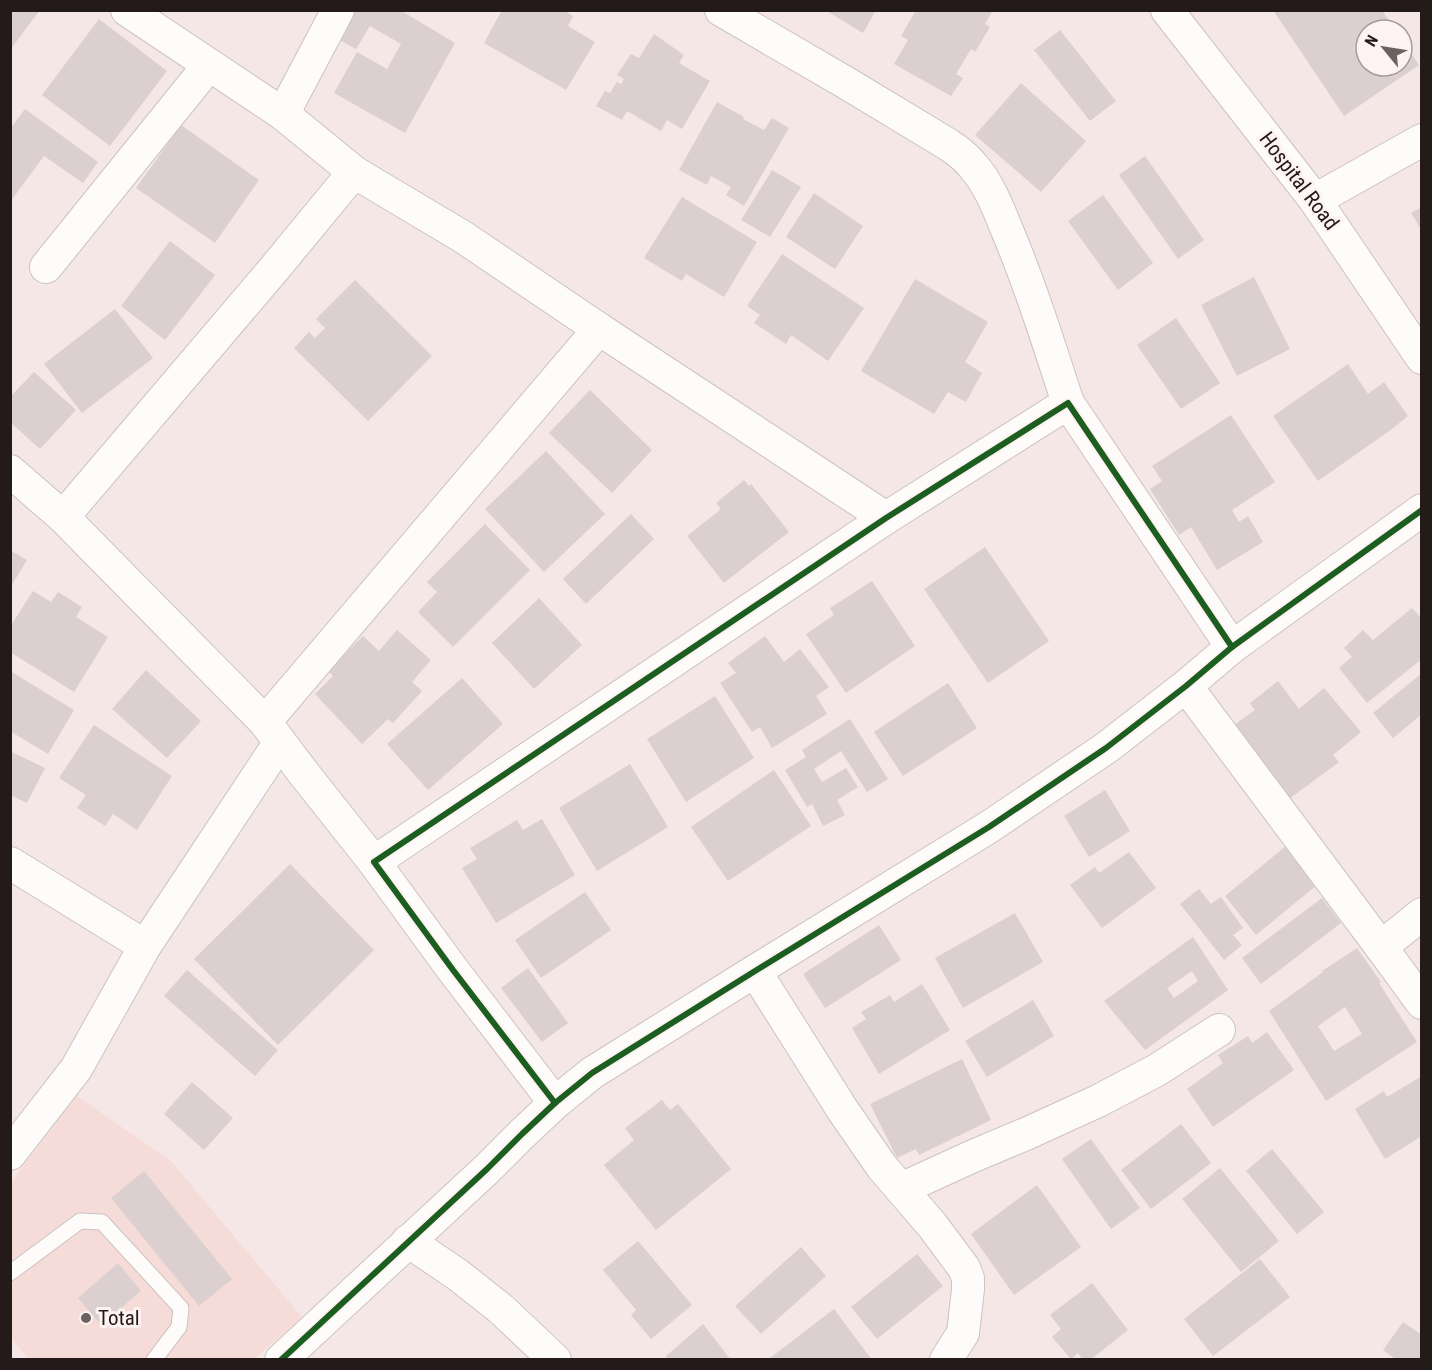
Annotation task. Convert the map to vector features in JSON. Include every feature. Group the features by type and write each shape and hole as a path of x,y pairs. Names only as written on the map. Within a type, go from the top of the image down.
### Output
{"street":[{"path":"127,10 283,114 354,172 463,237 886,518"},
{"path":"283,114 338,10"},
{"path":"721,10 949,145 974,166 995,203 1023,266 1068,403 1232,647"},
{"name":"Hospital Road","path":"1167,10 1315,200 1422,358"},
{"path":"46,267 208,65"},
{"path":"1315,200 1422,140"},
{"path":"63,517 354,172"},
{"path":"10,1154 76,1069 145,946 273,732 599,329"},
{"path":"374,862 886,518 1068,403"},
{"path":"10,471 63,517 273,732 555,1103"},
{"path":"281,1359 487,1169 555,1103 592,1073 989,827 1106,748 1232,647 1422,510"},
{"path":"1186,686 1422,1004"},
{"path":"10,863 145,946"},
{"path":"1381,947 1422,914"},
{"path":"755,971 842,1109 882,1167 932,1225 964,1268 968,1278 968,1289 963,1333 946,1359"},
{"path":"901,1189 1098,1101 1157,1070 1219,1030"},
{"path":"408,1242 459,1275 501,1308 555,1359"}],"lane":[{"path":"10,1273 80,1221 102,1222 181,1308 179,1327 154,1359"}],"shaded area":[{"path":"77,1096 171,1161 302,1317 254,1359 28,1359 11,1338 10,1184"}],"building":[{"path":"10,10 40,10 10,50"},
{"path":"352,10 400,10 455,43 405,133 334,93 357,52 387,69 401,44 370,26 356,49 336,38"},
{"path":"502,10 563,10 573,16 568,26 595,42 566,90 484,43"},
{"path":"825,10 876,10 863,33"},
{"path":"916,10 924,12 925,10 993,10 985,24 990,27 975,52 971,49 956,74 963,78 951,96 894,64 908,40 901,36"},
{"path":"1273,10 1382,10 1387,18 1354,18 1354,78 1400,78 1344,116"},
{"path":"99,19 167,71 110,146 42,95"},
{"path":"1060,30 1116,101 1090,121 1034,50"},
{"path":"654,34 684,55 679,63 710,81 682,129 667,120 661,131 627,111 622,120 596,106 605,91 610,93 617,82 621,84 624,79 617,75 631,54 639,58"},
{"path":"1414,58 1419,65 1414,68"},
{"path":"1021,83 1086,141 1041,192 975,135"},
{"path":"717,102 764,130 772,118 789,128 744,206 726,195 731,187 711,176 707,185 679,170"},
{"path":"25,109 98,162 83,183 44,156 10,202 10,129"},
{"path":"181,125 259,180 215,243 136,188"},
{"path":"1145,156 1204,240 1178,259 1119,175"},
{"path":"772,170 801,187 770,237 741,220"},
{"path":"814,193 863,226 835,269 786,237"},
{"path":"1103,195 1153,263 1118,290 1068,221"},
{"path":"682,197 757,242 724,297 686,274 682,281 644,258"},
{"path":"1422,207 1422,231 1411,213"},
{"path":"170,241 215,275 165,340 121,306"},
{"path":"782,254 864,308 828,361 791,335 786,344 754,323 760,315 747,306"},
{"path":"1254,277 1290,349 1237,376 1201,305"},
{"path":"915,279 988,322 965,362 982,373 966,402 948,392 934,414 861,371"},
{"path":"355,280 432,356 368,421 294,348 309,332 315,338 325,328 316,319"},
{"path":"115,309 153,358 82,413 44,364"},
{"path":"1176,318 1220,383 1181,409 1137,345"},
{"path":"1348,364 1368,394 1384,382 1408,416 1318,481 1273,416"},
{"path":"34,372 76,410 40,449 10,422 10,397"},
{"path":"590,390 652,450 612,493 549,433"},
{"path":"1231,415 1275,482 1232,510 1239,522 1248,516 1263,542 1217,570 1191,527 1179,535 1150,489 1162,481 1152,466"},
{"path":"546,451 605,514 544,572 485,509"},
{"path":"744,480 749,486 751,484 789,532 724,583 687,536 721,509 716,503"},
{"path":"631,514 654,539 586,604 563,579"},
{"path":"485,524 530,570 453,647 418,612 437,592 427,582"},
{"path":"985,547 1049,641 988,683 924,589"},
{"path":"10,550 27,560 10,588"},
{"path":"872,581 915,646 846,693 806,634 834,615 830,608"},
{"path":"33,591 51,602 58,592 82,607 76,617 108,637 74,692 10,652 10,627"},
{"path":"539,598 582,645 534,689 492,643"},
{"path":"1412,608 1422,619 1422,659 1367,703 1339,668 1352,657 1344,648 1363,630 1373,640"},
{"path":"397,630 431,660 412,682 422,691 393,723 388,719 362,744 315,694 333,676 328,671 363,636 379,651"},
{"path":"765,636 784,662 800,649 829,687 816,696 827,714 772,748 760,727 752,732 720,683 736,673 728,663"},
{"path":"146,670 201,721 167,758 112,709"},
{"path":"10,671 74,710 48,754 10,731"},
{"path":"1422,673 1422,714 1393,738 1373,713"},
{"path":"462,678 503,724 428,790 387,744"},
{"path":"1278,681 1299,709 1324,688 1361,732 1333,755 1339,762 1289,799 1234,725 1255,710 1250,703"},
{"path":"948,683 977,728 903,776 874,732"},
{"path":"715,696 754,758 686,802 647,739"},
{"path":"850,719 888,779 867,792 841,751 814,769 822,782 846,768 858,787 837,800 845,815 823,826 812,804 807,807 785,770 806,757 802,750"},
{"path":"94,725 172,776 137,830 113,814 105,826 77,808 86,795 59,778"},
{"path":"10,751 45,768 27,803 10,795"},
{"path":"630,764 668,827 597,871 559,808"},
{"path":"774,770 811,826 728,881 691,827"},
{"path":"1105,790 1130,831 1089,857 1064,816"},
{"path":"542,819 575,875 496,923 462,868 477,859 470,848 517,820 523,830"},
{"path":"1286,846 1317,885 1256,935 1225,896"},
{"path":"1129,852 1156,888 1102,928 1070,885 1095,867 1099,873"},
{"path":"290,864 374,950 278,1045 194,959"},
{"path":"1199,889 1211,904 1221,897 1243,928 1233,935 1242,945 1224,960 1180,904"},
{"path":"585,892 611,930 541,978 515,940"},
{"path":"1322,898 1341,923 1261,984 1242,958"},
{"path":"1015,913 1043,962 963,1008 935,958"},
{"path":"879,925 901,960 825,1008 803,974"},
{"path":"1193,937 1228,990 1145,1050 1104,1001","holes":["1192,971 1198,981 1174,998 1167,988"]},
{"path":"1357,948 1381,982 1379,983 1417,1042 1326,1101 1269,1011","holes":["1345,1007 1362,1034 1334,1051 1318,1026"]},
{"path":"528,968 568,1023 542,1042 501,988"},
{"path":"187,970 278,1050 255,1076 164,996"},
{"path":"922,984 950,1030 879,1074 852,1028 866,1019 861,1012 890,995 894,1002"},
{"path":"1033,1000 1054,1036 987,1077 965,1041"},
{"path":"1267,1032 1294,1070 1213,1127 1187,1089 1223,1063 1218,1055 1248,1036 1252,1043"},
{"path":"962,1059 991,1120 919,1155 916,1149 897,1158 870,1104"},
{"path":"1422,1076 1422,1136 1385,1159 1355,1109 1384,1091 1387,1097"},
{"path":"192,1082 233,1118 204,1150 164,1114"},
{"path":"662,1100 670,1110 678,1104 731,1169 656,1230 604,1165 634,1140 625,1128"},
{"path":"1181,1124 1211,1163 1151,1209 1121,1170"},
{"path":"1091,1139 1140,1208 1111,1229 1062,1159"},
{"path":"1272,1149 1324,1212 1297,1234 1246,1171"},
{"path":"1220,1168 1279,1241 1241,1272 1182,1199"},
{"path":"144,1171 232,1279 199,1306 111,1198"},
{"path":"1037,1185 1081,1247 1014,1295 971,1234"},
{"path":"638,1241 692,1305 651,1339 631,1315 636,1310 603,1270"},
{"path":"801,1247 826,1276 761,1334 735,1306"},
{"path":"917,1254 943,1286 877,1339 851,1307"},
{"path":"1260,1259 1290,1297 1213,1356 1184,1319"},
{"path":"118,1263 141,1291 101,1325 78,1298"},
{"path":"1092,1283 1128,1330 1090,1360 1083,1360 1078,1353 1071,1359 1052,1337 1061,1329 1050,1315"},
{"path":"834,1309 872,1360 771,1360 770,1358"},
{"path":"1403,1322 1422,1335 1422,1360 1393,1360 1394,1358 1383,1350"},
{"path":"703,1324 731,1360 669,1360 666,1356"}],"cycle path":[{"path":"555,1103 374,862 886,518 1068,403 1232,647"},
{"path":"281,1360 555,1103 592,1073 989,827 1106,748 1232,647 1422,510"}],"place":[{"name":"Total","path":"86,1318"}]}
